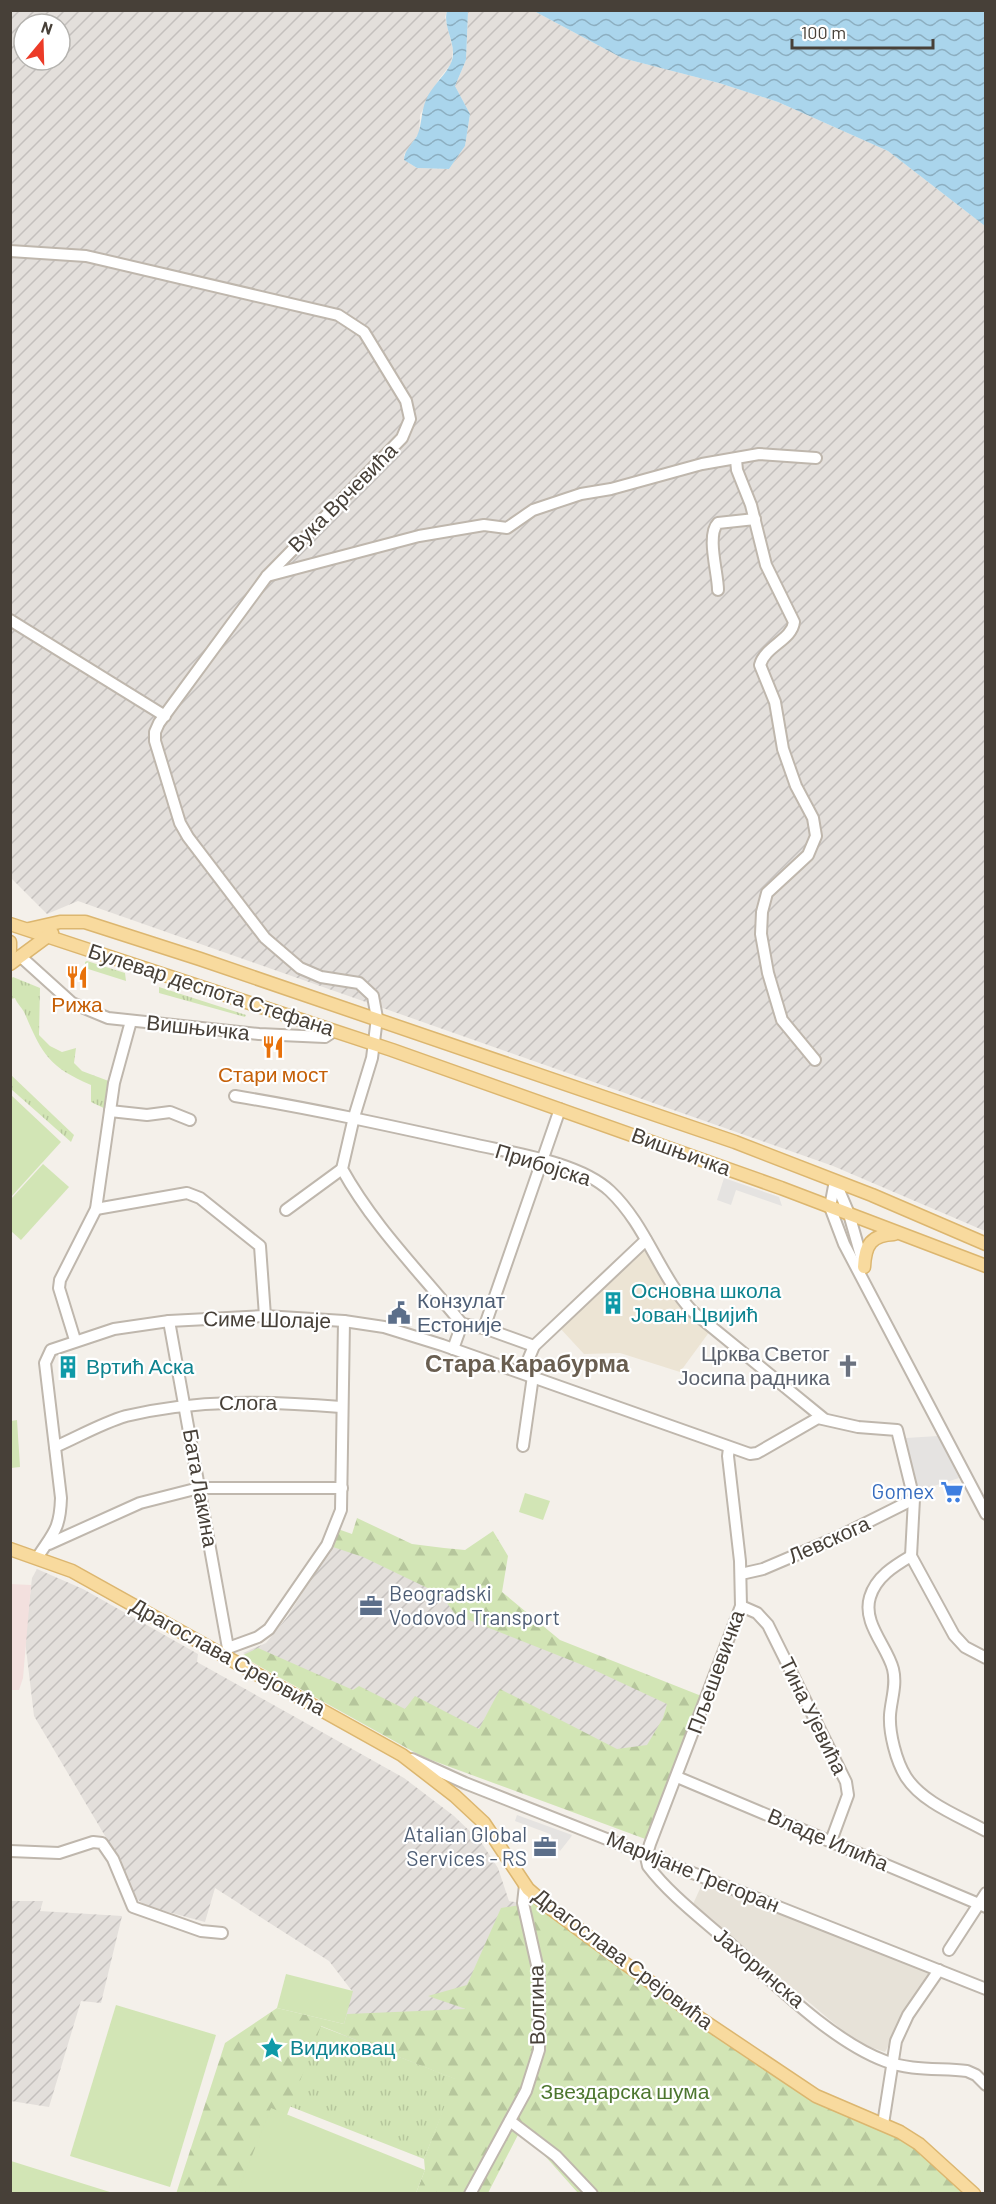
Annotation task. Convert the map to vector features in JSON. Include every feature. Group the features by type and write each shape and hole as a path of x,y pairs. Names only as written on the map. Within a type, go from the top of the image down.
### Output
{"main road":[{"name":"Булевар деспота Стефана","path":"16,926 74,921 104,928 376,1018"},
{"name":"Булевар деспота Стефана","path":"47,937 74,921"},
{"name":"Булевар деспота Стефана","path":"16,926 374,1044"},
{"path":"10,942 14,957 47,937"},
{"name":"Вишњичка","path":"376,1018 735,1142 986,1244"},
{"name":"Вишњичка","path":"374,1044 830,1207 896,1234 986,1266"},
{"path":"864,1267 869,1243 881,1235 896,1234"},
{"name":"Драгослава Срејовића","path":"10,1549 72,1571 226,1651 402,1755 460,1800 484,1823 497,1839 525,1885 550,1908 692,2013 816,2096 883,2124 919,2144 974,2193"}],"street":[{"name":"Вука Врчевића","path":"10,251 86,256 308,306 346,318 364,332 406,401 410,415 407,430 267,576 156,727 155,741 174,809 188,837 265,938 283,956 321,977 352,981 365,986 374,996 376,1018 374,1044 342,1169"},
{"path":"267,576 419,536 476,526 507,528 533,510 580,494 611,489 709,462 736,460 759,453 816,458"},
{"path":"736,460 740,481 755,519 766,565 794,622 789,634 777,642 762,658 761,669 775,702 783,749 796,786 813,818 816,836 808,855 767,893 762,912 761,934 768,973 782,1020 816,1060"},
{"path":"718,590 718,572 713,549 715,526 718,523 755,519"},
{"path":"10,620 165,716"},
{"path":"14,957 72,1004 97,1015 131,1021 116,1073 96,1209 60,1280 59,1288 75,1340"},
{"name":"Вишњичка","path":"131,1021 270,1035 325,1037 334,1030"},
{"name":"Прибојска","path":"236,1096 354,1117 542,1161 600,1183 632,1215 678,1294 692,1311 823,1418"},
{"path":"484,1328 560,1110"},
{"path":"110,1111 147,1115 170,1112 190,1120"},
{"path":"286,1210 342,1169 359,1200 377,1224 462,1324 484,1328 534,1346"},
{"path":"835,1181 830,1207 844,1244 986,1514"},
{"path":"835,1181 849,1214 880,1312"},
{"path":"96,1209 182,1193 200,1198 260,1246 265,1316"},
{"path":"522,1446 528,1374 534,1346 646,1240"},
{"name":"Симе Шолаје","path":"55,1448 45,1359 51,1350 75,1340 138,1324 265,1316 344,1321 384,1327 680,1427 729,1448 755,1454 811,1421 823,1418"},
{"name":"Бата Лакина","path":"169,1321 186,1406 226,1651"},
{"path":"226,1651 264,1633 315,1563 335,1528 341,1510 342,1488 341,1407 344,1321"},
{"path":"453,1349 462,1324"},
{"name":"Слога","path":"55,1448 124,1417 186,1406 253,1400 341,1407"},
{"path":"823,1418 858,1426 897,1430 914,1499 911,1556 954,1635 965,1647 986,1658"},
{"path":"37,1558 49,1544 60,1515 55,1448"},
{"name":"Пљешевичка","path":"647,1853 741,1606 741,1574 729,1448"},
{"path":"49,1544 140,1503 199,1488 342,1488"},
{"name":"Левскога","path":"741,1574 763,1569 846,1533 914,1499"},
{"path":"911,1556 895,1565 882,1577 872,1590 868,1608 869,1618 893,1669 895,1688 890,1719 897,1754 905,1775 918,1790 986,1831"},
{"name":"Тина Ујевића","path":"741,1606 757,1613 768,1625 846,1782 848,1795 831,1841"},
{"name":"Маријане Грегоран","path":"402,1755 465,1783 647,1853 986,1989"},
{"name":"Владе Илића","path":"677,1777 982,1905"},
{"path":"10,1851 59,1853 93,1842 102,1843 113,1859 133,1907 201,1931 222,1933"},
{"name":"Јахоринска","path":"647,1853 646,1861 652,1871 768,1977 853,2045 891,2063 966,2071 976,2075 986,2085"},
{"name":"Волгина","path":"470,2193 535,2070 542,2020 540,1974 524,1903 525,1885"},
{"path":"949,1950 982,1905 986,1893"},
{"path":"883,2124 891,2063 900,2030 939,1970"},
{"path":"510,2121 556,2156 592,2193"}],"shaded area":[{"path":"10,11 447,11 445,17 453,50 451,64 439,79 420,115 419,133 404,155 404,160 417,168 449,169 465,146 470,114 455,86 466,60 468,11 534,11 622,58 719,83 778,102 888,151 985,226 985,1231 833,1166 78,901 47,914 11,878"},
{"path":"724,1178 779,1197 782,1206 736,1190 731,1205 717,1200"},
{"path":"645,1245 710,1331 680,1372 620,1353 584,1354 559,1327"},
{"path":"938,1436 959,1478 918,1491 906,1438"},
{"path":"339,1533 460,1605 678,1699 615,1822 243,1653 266,1643 288,1616"},
{"path":"37,1569 83,1589 198,1654 197,1662 404,1778 454,1816 481,1842 498,1868 509,1901 520,1903 501,2119 454,2078 341,2035 352,1991 329,1961 215,1888 205,1922 146,1906 137,1899 108,1841 34,1716 25,1640 32,1578"},
{"path":"10,1584 31,1585 23,1678 19,1690 11,1690"},
{"path":"517,1815 572,1835 560,1851 550,1834 515,1821"},
{"path":"704,1880 930,1971 885,2052 856,2042 693,1904"},
{"path":"10,1901 43,1901 40,1911 122,1916 101,2003 81,2001 49,2107 11,2101"}],"green space":[{"path":"87,961 125,973 126,981 85,968"},
{"path":"13,977 40,988 39,1035 50,1046 62,1052 76,1048 74,1063 82,1071 114,1083 110,1111 91,1102 91,1085 65,1072 42,1049 22,1009 15,998 11,999 11,979"},
{"path":"159,987 246,1015 245,1017 159,993"},
{"path":"10,1074 74,1135 71,1142 11,1089"},
{"path":"11,1095 61,1142 10,1197"},
{"path":"43,1164 69,1187 21,1240 11,1231 11,1199"},
{"path":"17,1420 20,1467 11,1468 11,1421"},
{"path":"525,1493 550,1501 543,1520 519,1512"},
{"path":"357,1518 412,1544 444,1548 465,1550 493,1531 508,1556 502,1592 560,1640 704,1697 648,1840 423,1757 241,1656 258,1648 353,1690 359,1686 405,1709 415,1696 479,1729 500,1689 617,1749 647,1745 663,1718 667,1704 590,1668 456,1615 440,1594 363,1557 327,1545 335,1528 352,1534"},
{"name":"Звездарска шума","path":"539,1902 855,2119 902,2140 919,2151 967,2193 578,2193 521,2129 488,2193 416,2193 425,2170 424,2159 455,2079 321,2026 287,2115 237,2193 176,2194 225,2043 277,2008 344,2024 347,2014 466,2009 428,1996 467,1985 501,1908"},
{"path":"286,1974 353,1991 344,2024 277,2008"},
{"path":"116,2005 216,2035 170,2187 70,2156"},
{"path":"320,2026 456,2079 424,2159 289,2106"},
{"path":"271,2108 425,2170 416,2193 237,2193"},
{"path":"11,2161 113,2193 11,2193"}],"water":[{"path":"447,11 468,11 466,60 455,86 470,114 465,146 449,169 417,168 404,160 404,157 419,132 428,95 453,58 446,18"},
{"path":"534,11 985,11 985,226 888,151 778,102 719,83 622,58"}],"place":[{"name":"Рижа","path":"77,977"},
{"name":"Стари мост","path":"273,1047"},
{"name":"Основна школа Јован Цвијић","path":"613,1303"},
{"name":"Конзулат Естоније","path":"399,1313"},
{"name":"Црква Светог Јосипа радника","path":"848,1366"},
{"name":"Вртић Аска","path":"68,1367"},
{"name":"Gomex","path":"952,1492"},
{"name":"Beogradski Vodovod Transport","path":"371,1606"},
{"name":"Atalian Global Services - RS","path":"545,1847"},
{"name":"Видиковац","path":"272,2048"}],"district":[{"name":"Стара Карабурма","path":"527,1364"}]}
